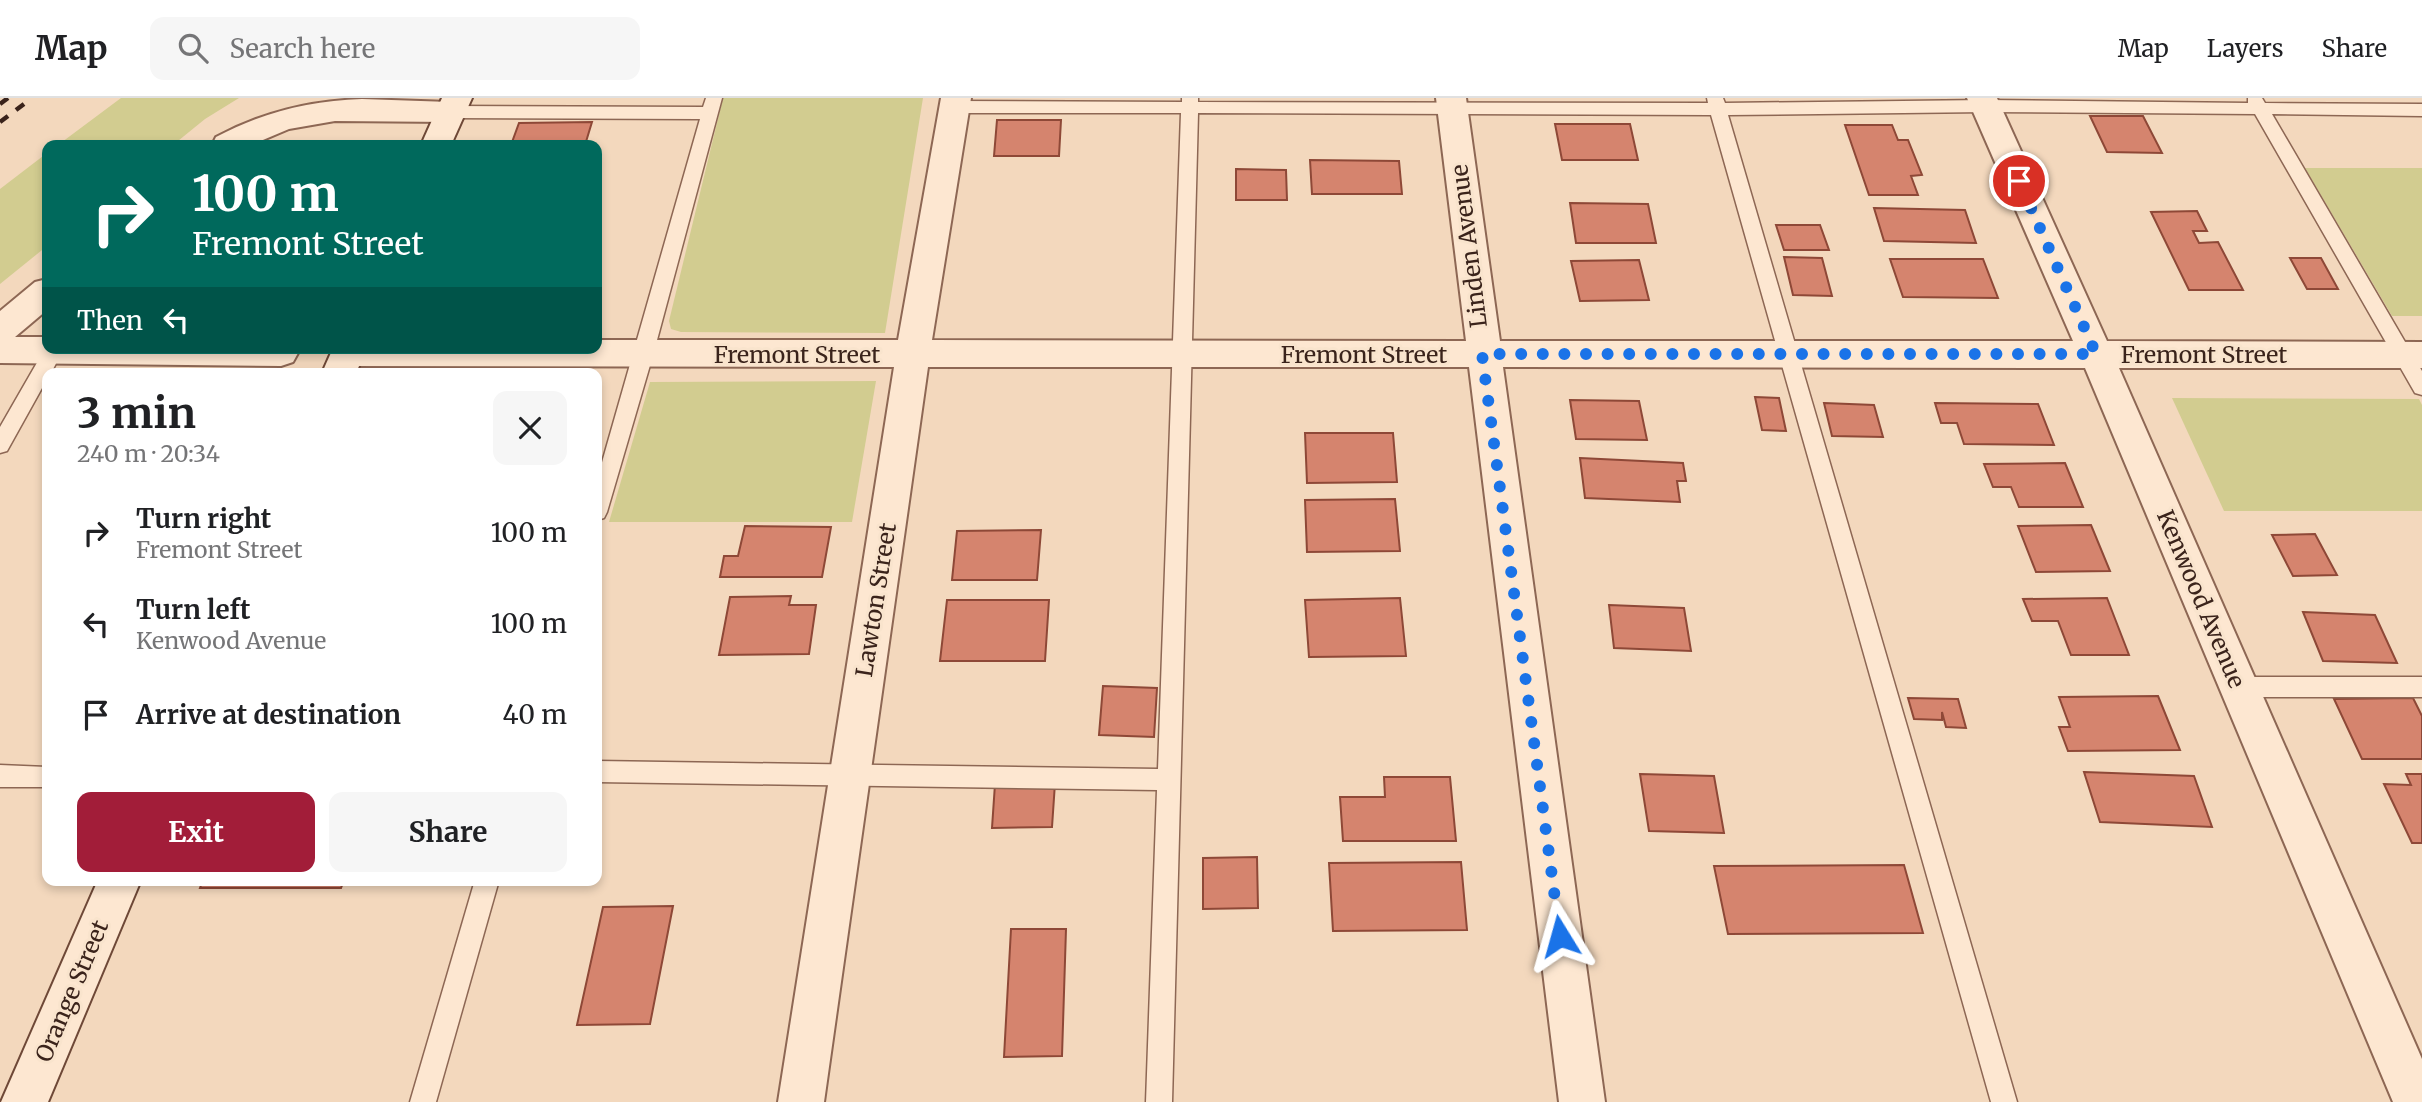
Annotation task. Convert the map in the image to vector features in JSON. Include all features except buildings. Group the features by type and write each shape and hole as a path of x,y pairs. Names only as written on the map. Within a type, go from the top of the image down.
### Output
{"street":[{"name":"Linden Avenue","path":"1452,102 1482,354 1583,1102"},
{"name":"Kenwood Avenue","path":"1984,102 2096,354 2417,1102"},
{"name":"Lawton Street","path":"801,1102 913,354 956,103"},
{"path":"237,140 281,118 318,110 453,105 438,140"},
{"path":"0,330 42,295"},
{"path":"0,350 42,352"},
{"name":"Fremont Street","path":"346,358 913,354 2413,355"},
{"name":"Orange Street","path":"24,1102 117,886"}],"lane":[{"path":"956,103 1984,102 2257,104 2422,110"},
{"path":"1158,1102 1171,780 1190,103"},
{"path":"1717,104 2004,1102"},
{"path":"2257,104 2413,355 2422,388"},
{"path":"453,105 712,106 644,355 602,495"},
{"path":"0,445 42,371"},
{"path":"2239,687 2422,687"},
{"path":"602,772 1171,780"},
{"path":"0,776 42,778"},
{"path":"423,1102 485,886"}],"shaded area":[{"path":"121,98 239,98 205,119 179,140 65,140"},
{"path":"723,98 923,98 885,333 681,332 671,329 669,321"},
{"path":"42,157 42,250 0,284 0,189"},
{"path":"2305,168 2422,168 2422,316 2392,316"},
{"path":"876,381 852,522 609,522 650,382"},
{"path":"2172,398 2419,399 2422,405 2422,511 2224,511"}],"railway":[{"path":"0,104 8,98"},
{"path":"0,122 32,98"}],"route":[{"path":"1560,936 1482,354 2096,354 2019,181"}]}
